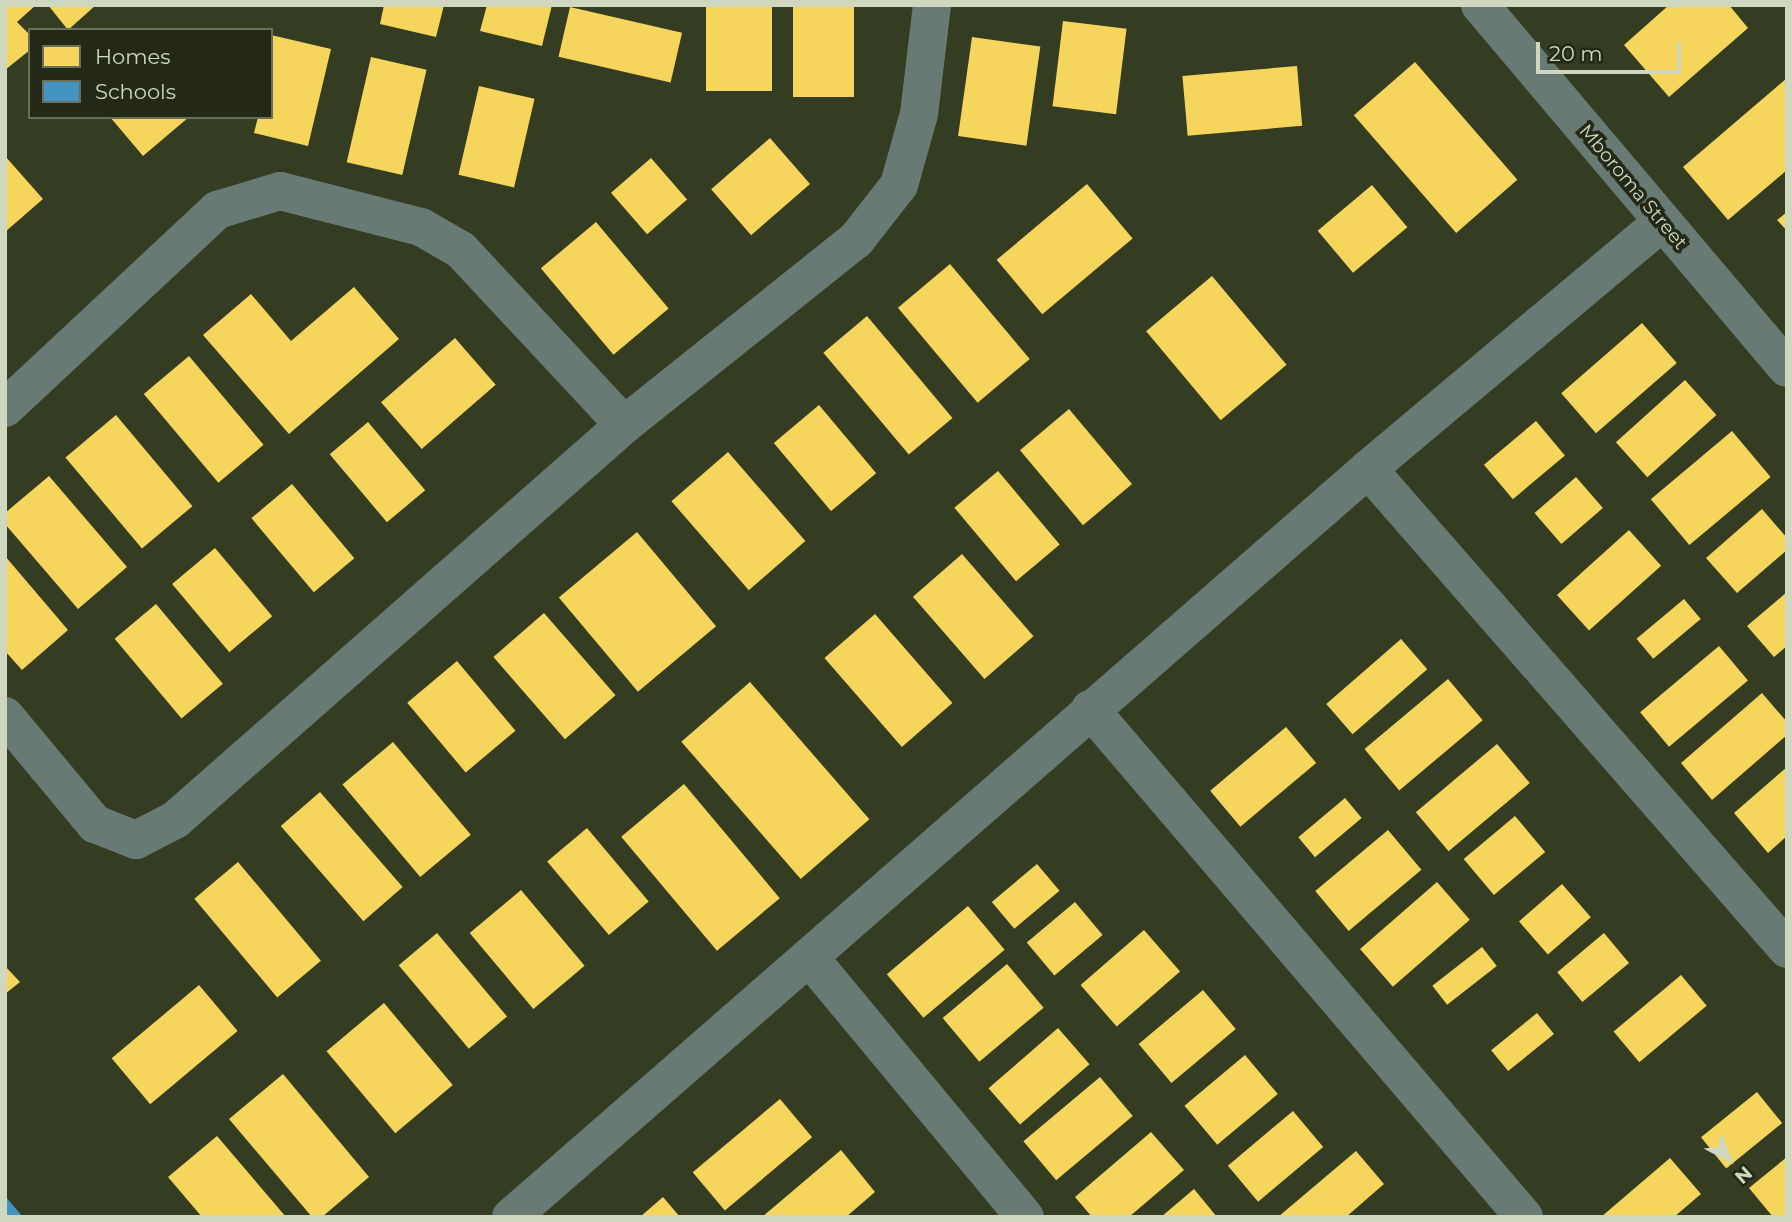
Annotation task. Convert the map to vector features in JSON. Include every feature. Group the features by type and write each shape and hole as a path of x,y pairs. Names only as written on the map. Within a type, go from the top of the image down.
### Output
{"street":[{"path":"5,716 95,824 136,840 175,820 624,425 856,240 899,185 919,114 932,5"},
{"name":"Mboroma Street","path":"1480,5 1787,368"},
{"path":"5,408 217,211 280,191 421,227 461,250 624,425"},
{"path":"511,1217 1367,469 1662,222"},
{"path":"1367,469 1787,949"},
{"path":"1090,709 1524,1217"},
{"path":"809,957 1026,1217"}],"building: Homes":[{"path":"5,5 36,5 17,22 28,33 28,52 5,70"},
{"path":"48,5 96,5 70,28 66,28"},
{"path":"384,5 444,5 436,37 380,24"},
{"path":"487,5 552,5 542,46 480,31"},
{"path":"706,5 772,5 772,91 706,91"},
{"path":"793,5 854,5 854,97 793,97"},
{"path":"1669,5 1729,5 1748,28 1669,97 1624,45"},
{"path":"570,7 682,33 671,83 559,57"},
{"path":"1063,21 1127,29 1116,114 1053,106"},
{"path":"273,35 331,49 308,146 254,133 258,119 273,119"},
{"path":"972,37 1040,47 1026,146 958,136"},
{"path":"371,57 427,70 402,175 347,162"},
{"path":"1415,62 1517,180 1456,233 1354,115"},
{"path":"1297,66 1302,126 1188,136 1182,76"},
{"path":"1787,78 1787,170 1728,220 1683,167"},
{"path":"479,86 535,99 514,187 459,175"},
{"path":"112,119 187,119 143,156"},
{"path":"770,138 810,184 751,235 711,189"},
{"path":"5,156 43,199 5,232"},
{"path":"651,158 687,200 647,234 611,193"},
{"path":"1087,184 1133,238 1042,314 997,260"},
{"path":"1372,185 1407,227 1353,273 1318,231"},
{"path":"1787,212 1787,231 1777,220"},
{"path":"596,222 669,309 613,355 541,268"},
{"path":"950,264 1030,359 978,403 898,308"},
{"path":"1212,276 1287,365 1221,420 1146,331"},
{"path":"354,287 399,339 289,434 203,335 251,294 291,341"},
{"path":"867,316 952,418 909,455 823,353"},
{"path":"1642,323 1677,363 1596,433 1561,393"},
{"path":"455,338 496,385 422,449 381,402"},
{"path":"189,356 264,445 218,483 144,394"},
{"path":"1685,380 1716,415 1647,477 1616,442"},
{"path":"819,405 876,473 831,511 774,443"},
{"path":"1069,409 1132,484 1083,525 1020,450"},
{"path":"116,415 192,506 142,549 65,457"},
{"path":"1536,421 1565,455 1513,499 1484,465"},
{"path":"368,422 425,490 387,522 330,454"},
{"path":"1732,431 1771,477 1689,545 1651,499"},
{"path":"728,452 805,541 749,590 671,501"},
{"path":"998,471 1060,545 1016,581 954,508"},
{"path":"49,476 127,567 78,609 5,524 5,513"},
{"path":"1576,477 1603,508 1561,544 1534,513"},
{"path":"292,484 354,558 314,592 251,518"},
{"path":"1762,509 1787,538 1787,550 1737,593 1706,558"},
{"path":"1629,530 1661,566 1589,631 1557,595"},
{"path":"637,532 716,626 638,692 559,598"},
{"path":"215,548 272,616 229,652 172,584"},
{"path":"962,554 1034,636 984,679 913,597"},
{"path":"5,556 68,630 22,670 5,651"},
{"path":"1787,592 1787,646 1774,657 1747,626"},
{"path":"1684,599 1701,619 1653,659 1637,639"},
{"path":"156,604 223,684 181,718 115,639"},
{"path":"544,613 616,695 565,739 493,657"},
{"path":"875,614 952,703 902,747 824,658"},
{"path":"1401,639 1427,669 1353,734 1326,704"},
{"path":"1719,646 1748,680 1669,747 1640,712"},
{"path":"457,661 515,731 466,772 407,703"},
{"path":"1448,679 1483,720 1399,790 1365,749"},
{"path":"750,682 869,819 801,879 681,742"},
{"path":"1762,693 1787,722 1787,735 1712,800 1681,763"},
{"path":"1286,727 1316,763 1240,827 1210,791"},
{"path":"393,742 471,835 420,877 342,784"},
{"path":"1497,744 1530,783 1449,851 1416,812"},
{"path":"1787,767 1787,836 1768,853 1734,813"},
{"path":"684,784 780,898 717,951 621,837"},
{"path":"320,792 403,887 363,921 281,826"},
{"path":"1345,798 1362,818 1315,857 1298,837"},
{"path":"1515,816 1545,852 1494,895 1464,859"},
{"path":"587,828 649,902 609,935 547,861"},
{"path":"1388,830 1421,870 1349,931 1315,891"},
{"path":"238,862 321,961 277,997 194,899"},
{"path":"1037,864 1059,891 1014,929 992,902"},
{"path":"1437,882 1470,920 1393,987 1360,949"},
{"path":"1562,884 1591,917 1548,955 1519,921"},
{"path":"521,890 585,966 533,1009 470,933"},
{"path":"1075,902 1103,935 1054,975 1027,942"},
{"path":"968,906 1005,950 923,1018 887,974"},
{"path":"1144,930 1180,972 1117,1027 1081,985"},
{"path":"437,933 507,1016 469,1049 399,965"},
{"path":"1604,933 1629,963 1582,1002 1557,972"},
{"path":"1482,947 1497,966 1447,1005 1432,986"},
{"path":"1007,964 1044,1008 979,1062 943,1018"},
{"path":"5,966 20,982 5,994"},
{"path":"1681,975 1707,1006 1639,1062 1614,1032"},
{"path":"199,985 238,1031 150,1104 112,1058"},
{"path":"1203,990 1236,1029 1171,1083 1139,1044"},
{"path":"384,1003 453,1085 395,1133 327,1051"},
{"path":"1537,1013 1554,1034 1508,1071 1491,1050"},
{"path":"1058,1028 1089,1064 1020,1125 989,1088"},
{"path":"1245,1055 1278,1094 1217,1145 1184,1106"},
{"path":"283,1074 369,1177 322,1217 312,1217 229,1119"},
{"path":"1100,1077 1133,1116 1056,1180 1023,1141"},
{"path":"1757,1092 1782,1123 1726,1168 1701,1137"},
{"path":"780,1099 812,1137 725,1211 693,1172"},
{"path":"1293,1111 1323,1147 1258,1202 1228,1166"},
{"path":"1151,1132 1184,1170 1129,1217 1092,1217 1075,1197"},
{"path":"217,1136 286,1217 202,1217 168,1177"},
{"path":"841,1150 875,1192 846,1217 762,1217"},
{"path":"1356,1151 1384,1184 1346,1217 1278,1217"},
{"path":"1787,1157 1787,1217 1773,1217 1749,1188"},
{"path":"1670,1158 1701,1194 1674,1217 1601,1217"},
{"path":"1194,1189 1217,1217 1161,1217"},
{"path":"663,1197 680,1217 640,1217"}],"building: Schools":[{"path":"5,1196 23,1217 5,1217"}]}
